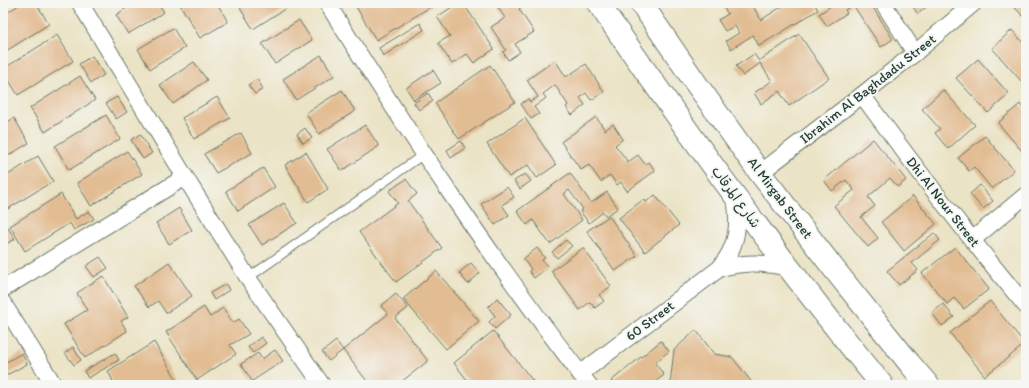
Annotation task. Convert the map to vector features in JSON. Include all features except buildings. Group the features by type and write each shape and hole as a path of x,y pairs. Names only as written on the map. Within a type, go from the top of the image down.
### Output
{"main road":[{"name":"شارع المرقاب","path":"598,3 735,197 882,385"},
{"name":"Al Mirgab Street","path":"641,3 760,173 834,269 928,385"}],"street":[{"path":"80,3 248,278 322,385"},
{"path":"327,3 371,74 483,241 584,380"},
{"path":"883,3 915,53"},
{"name":"Ibrahim Al Baghdadu Street","path":"760,173 915,53 974,3"},
{"name":"Dhi Al Nour Street","path":"862,95 916,168 1026,306"},
{"path":"3,289 185,177"},
{"path":"972,240 1026,195"},
{"name":"60 Street","path":"584,380 720,268 730,252 736,234 738,216 735,197"},
{"name":"60 Street","path":"720,268 754,262 789,268"},
{"path":"3,303 54,385"}],"lane":[{"path":"248,278 424,154"}]}
